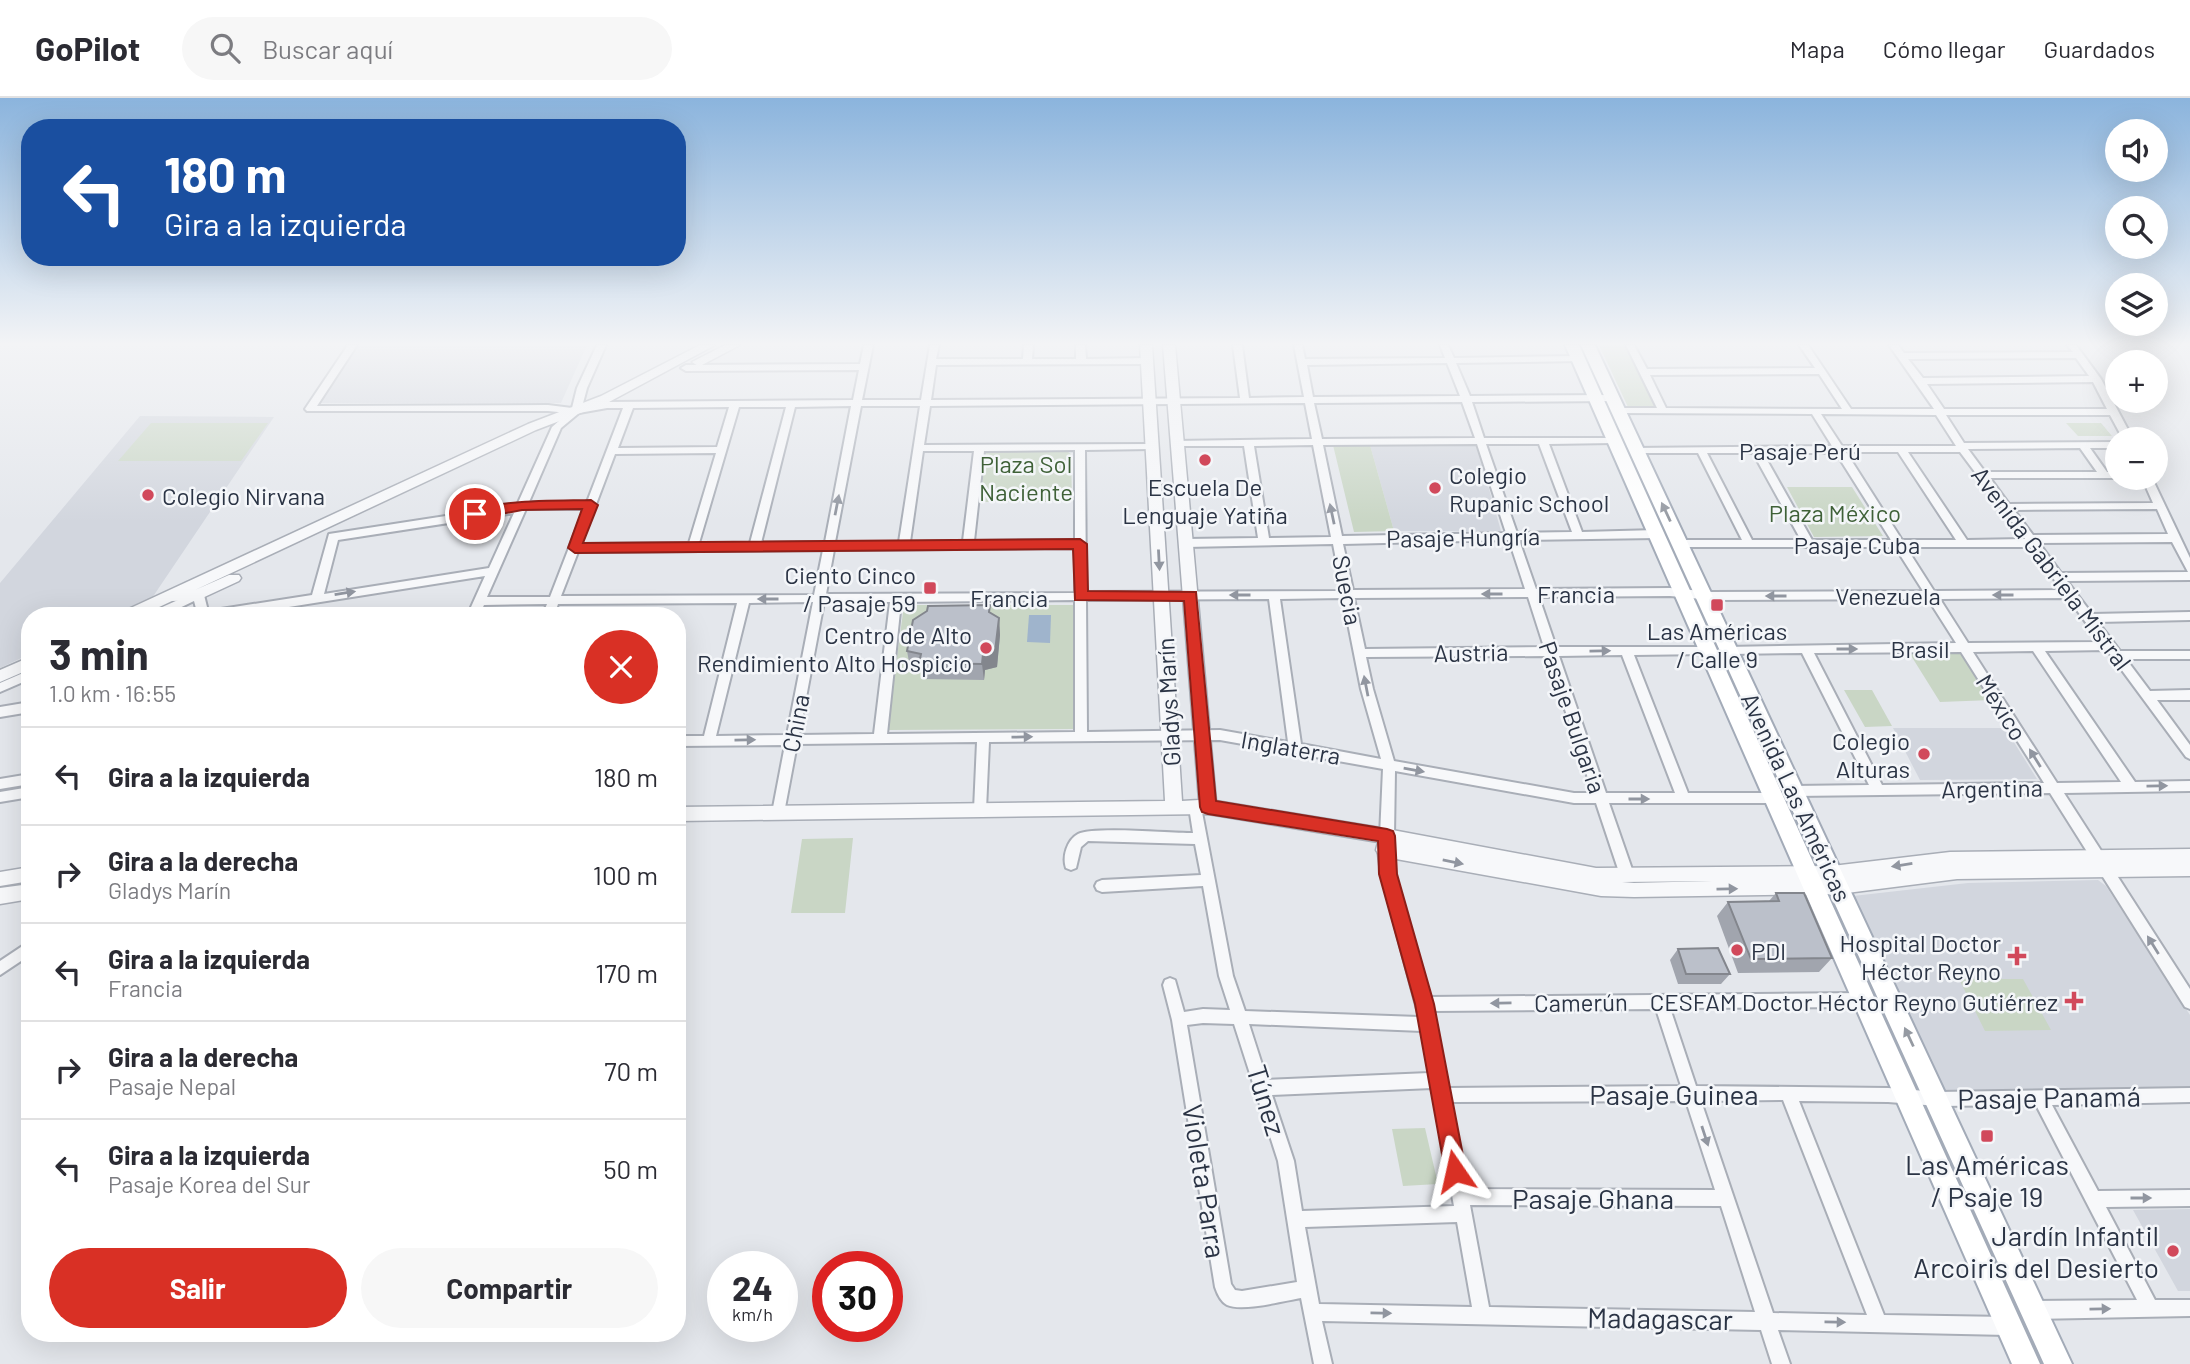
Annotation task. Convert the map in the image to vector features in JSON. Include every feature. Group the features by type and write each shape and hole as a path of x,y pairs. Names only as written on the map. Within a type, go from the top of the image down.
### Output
{"main road":[{"name":"Avenida Las Américas","path":"1598,404 2026,1364"},
{"name":"Avenida Las Américas","path":"1616,405 2058,1364"}],"street":[{"path":"310,409 313,404"},
{"path":"477,607 557,427 576,411 578,404"},
{"path":"146,607 533,427 590,404"},
{"path":"310,409 548,408 576,411 607,405 727,404"},
{"path":"693,547 735,404"},
{"path":"755,546 791,404"},
{"name":"China","path":"778,813 857,404"},
{"path":"904,545 925,404"},
{"name":"Gladys Marín","path":"1149,404 1174,807"},
{"name":"Gladys Marín","path":"1174,404 1202,735 1202,807"},
{"name":"Suecia","path":"1310,404 1371,708 1389,765 1386,843 1388,874 1424,1004 1482,1315"},
{"name":"Pasaje Bulgaria","path":"1467,404 1627,876"},
{"path":"1659,404 1663,411"},
{"path":"1844,404 1849,412"},
{"name":"Avenida Gabriela Mistral","path":"1937,404 1962,448 2147,696 2184,739 2190,754"},
{"path":"172,607 607,405"},
{"path":"552,607 629,405"},
{"path":"1616,405 1663,411 2105,412"},
{"name":"México","path":"1815,412 2189,998"},
{"path":"1178,443 1615,440"},
{"path":"1543,441 1578,535"},
{"path":"1249,443 1264,543"},
{"path":"2083,445 2104,475"},
{"name":"Pasaje Perú","path":"1637,450 1839,450 2105,445"},
{"path":"919,448 1152,446"},
{"path":"968,545 979,447"},
{"path":"1080,447 1081,737"},
{"path":"1901,449 1964,543"},
{"path":"611,451 722,450"},
{"path":"1701,450 1749,544"},
{"path":"1756,450 1809,544"},
{"path":"1983,475 2104,475"},
{"path":"2153,490 2190,569"},
{"path":"331,535 522,507 591,505"},
{"path":"2006,507 2161,506"},
{"name":"Pasaje Hungría","path":"1186,543 1657,534"},
{"path":"317,597 331,535"},
{"name":"Pasaje Cuba","path":"1681,544 1899,544 2176,538"},
{"path":"575,548 1080,544"},
{"path":"258,607 493,571"},
{"path":"2059,577 2190,576"},
{"name":"Francia","path":"480,601 1532,593 1683,593 1705,596"},
{"name":"Venezuela","path":"1705,596 2071,594"},
{"path":"160,600 198,595"},
{"path":"198,595 201,607"},
{"path":"1274,595 1295,748"},
{"path":"880,739 897,598"},
{"path":"709,741 744,599"},
{"path":"2089,618 2190,616"},
{"path":"2036,647 2133,787"},
{"name":"Brasil","path":"1730,650 2036,647 2190,655"},
{"path":"1806,649 1878,790"},
{"path":"1626,650 1684,799"},
{"name":"Austria","path":"1360,653 1709,650"},
{"path":"0,676 21,666"},
{"path":"0,688 21,678"},
{"path":"2147,696 2190,695"},
{"path":"0,712 21,708"},
{"name":"Inglaterra","path":"686,741 1233,736 1564,796 1601,799 1775,798"},
{"path":"980,810 984,738"},
{"path":"0,784 21,780"},
{"name":"Argentina","path":"1794,791 2190,786"},
{"path":"0,797 21,794"},
{"path":"1071,864 1074,844 1079,838 1088,836 1201,839 1202,807"},
{"path":"686,814 1202,807 1601,889 1689,882 1835,880 2190,856"},
{"name":"Túnez","path":"1201,839 1226,976 1286,1161 1294,1219 1323,1364"},
{"path":"1386,843 1596,875 1689,882"},
{"path":"2102,864 2190,869"},
{"path":"0,879 21,876"},
{"path":"1102,886 1207,880"},
{"path":"0,896 21,892"},
{"path":"0,969 21,954"},
{"name":"Violeta Parra","path":"1170,985 1179,1020 1223,1287 1230,1297 1242,1299 1307,1289"},
{"name":"Camerún","path":"1424,1004 1864,1000"},
{"path":"1661,1002 1781,1364"},
{"path":"1179,1020 1203,1016 1428,1024"},
{"name":"Pasaje Guinea","path":"1264,1088 1440,1087 1908,1097"},
{"path":"1788,1093 1879,1323"},
{"name":"Pasaje Panamá","path":"1908,1097 1938,1099 2190,1095"},
{"path":"2040,1097 2150,1308"},
{"name":"Pasaje Ghana","path":"1294,1219 1462,1205 1726,1198"},
{"path":"2093,1199 2190,1198"},
{"path":"2032,1310 2190,1308"},
{"name":"Madagascar","path":"1313,1312 2007,1326"}],"shaded area":[{"name":"Colegio Nirvana","path":"140,416 274,417 150,601 136,607 21,607 21,658 0,668 0,583"},
{"name":"Colegio Rupanic School","path":"1476,443 1501,531 1394,531 1370,445"},
{"path":"1893,728 2005,728 2037,779 1920,780"},
{"name":"Hospital Doctor Héctor Reyno","path":"2098,880 2106,886 2190,1015 2190,1089 1947,1095 1853,896 1968,883"},
{"name":"Jardín Infantil Arcoiris del Desierto","path":"2190,1209 2190,1291 2178,1291 2133,1210"}],"green space":[{"path":"1627,404 1655,404 1656,407 1628,407"},
{"path":"151,423 268,423 241,461 118,461"},
{"path":"2066,423 2101,423 2105,428 2105,436 2078,436"},
{"path":"1333,445 1370,445 1394,531 1354,532"},
{"name":"Plaza Sol Naciente","path":"1068,452 1071,454 1072,502 981,502 985,453"},
{"name":"Plaza México","path":"1787,487 1852,487 1883,536 1814,537"},
{"name":"Centro de Alto Rendimiento Alto Hospicio","path":"904,605 1075,605 1074,729 887,730"},
{"path":"1960,653 1992,700 1940,702 1910,654"},
{"path":"1844,690 1872,690 1892,726 1865,727"},
{"path":"853,838 845,913 791,913 802,839"},
{"path":"1959,979 2023,979 2051,1030 1985,1031"},
{"path":"1425,1128 1438,1184 1403,1186 1392,1129"}],"water":[{"path":"1029,615 1051,615 1050,643 1027,642"}],"building":[{"path":"990,605 989,612 999,618 995,651 983,654 982,664 919,663 921,654 907,651 913,620 927,611 928,606"},
{"path":"1776,893 1804,893 1832,958 1751,959 1728,902 1779,901"},
{"path":"1718,948 1730,974 1686,974 1678,949"}],"place":[{"name":"Escuela De Lenguaje Yatiña","path":"1205,460"},
{"name":"Colegio Rupanic School","path":"1435,488"},
{"name":"Colegio Nirvana","path":"148,495"},
{"name":"Ciento Cinco / Pasaje 59","path":"930,588"},
{"name":"Las Américas / Calle 9","path":"1717,605"},
{"name":"Centro de Alto Rendimiento Alto Hospicio","path":"986,648"},
{"name":"Colegio Alturas","path":"1924,754"},
{"name":"PDI","path":"1737,950"},
{"name":"Hospital Doctor Héctor Reyno","path":"2017,956"},
{"name":"CESFAM Doctor Héctor Reyno Gutiérrez","path":"2074,1001"},
{"name":"Las Américas / Psaje 19","path":"1987,1136"},
{"name":"Jardín Infantil Arcoiris del Desierto","path":"2173,1251"}],"route":[{"path":"475,514 522,506 591,505 575,548 1080,544 1080,596 1191,596 1208,807 1387,836 1385,850 1388,874 1424,1004 1455,1171"}]}
